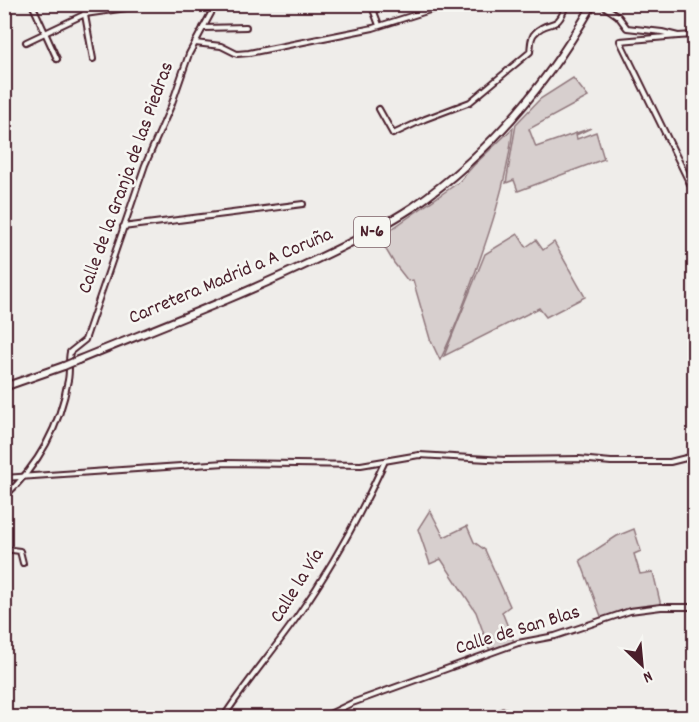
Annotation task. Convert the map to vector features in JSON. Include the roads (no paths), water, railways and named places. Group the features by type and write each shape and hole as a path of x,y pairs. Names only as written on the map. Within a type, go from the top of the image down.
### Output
{"highway":[{"name":"Carretera Madrid a A Coruña","path":"4,387 64,366 274,280 365,236 414,206 459,170 526,104 578,32 593,4"}],"street":[{"path":"32,4 57,59"},
{"path":"83,4 93,59"},
{"path":"26,42 85,14 153,4"},
{"path":"205,4 214,9"},
{"name":"Calle de la Granja de las Piedras","path":"23,478 41,455 51,435 68,380 70,352 85,340 145,165 171,106 189,54 216,4"},
{"path":"372,4 379,25"},
{"path":"380,109 393,134 471,102 530,52 532,35 559,21 566,4"},
{"path":"601,4 618,16 627,28 678,36"},
{"path":"195,43 221,46 230,52 240,54 379,25 433,9"},
{"path":"203,28 246,27"},
{"path":"694,35 620,41 694,192"},
{"path":"123,228 303,204"},
{"path":"4,478 225,463 361,465 419,455 505,460 579,459 611,462 670,462 694,456"},
{"name":"Calle la Vía","path":"224,717 300,613 319,583 360,512 384,462"},
{"path":"4,497 23,478"},
{"path":"4,549 20,550 22,563"},
{"name":"Calle de San Blas","path":"321,717 352,703 518,643 555,636 630,611 661,607 694,607"}]}
